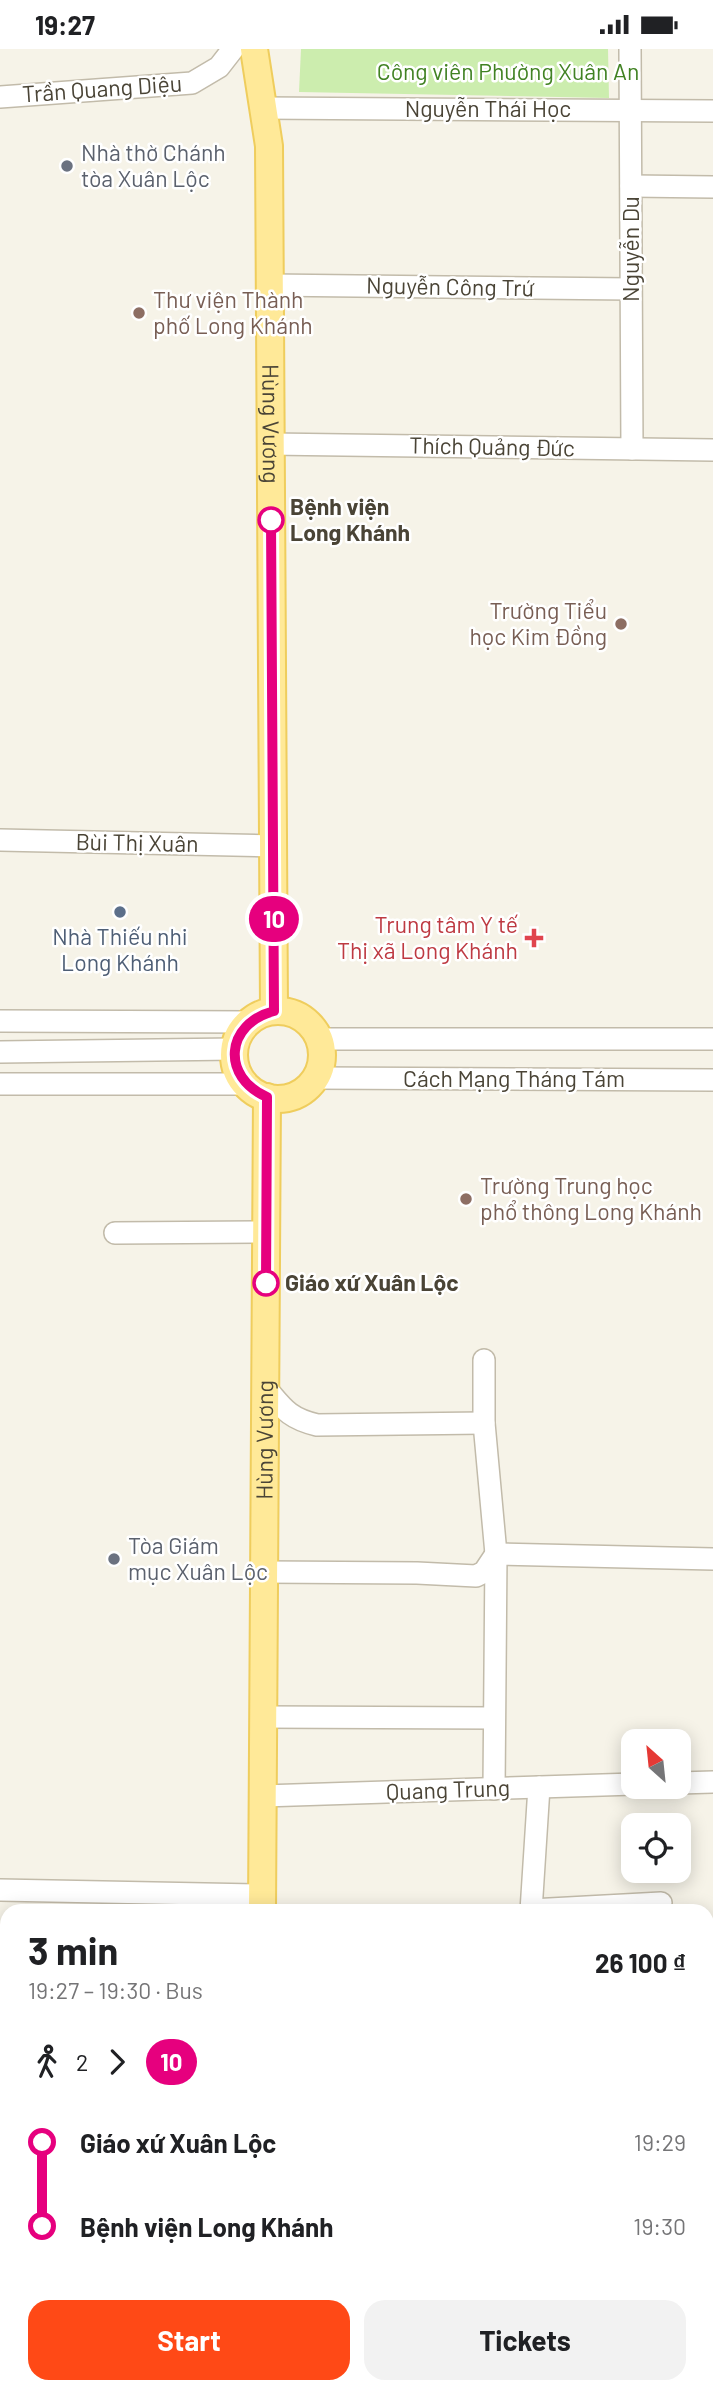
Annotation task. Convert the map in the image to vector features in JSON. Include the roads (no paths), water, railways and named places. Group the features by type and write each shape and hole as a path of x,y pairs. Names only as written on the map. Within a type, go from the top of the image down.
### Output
{"main road":[{"name":"Hùng Vương","path":"254,49 269,146 274,1011"},
{"path":"274,1011 293,1013 310,1023 320,1039 323,1059 316,1078 303,1091 286,1098 256,1090 237,1069 235,1049 242,1030 261,1014 274,1011"},
{"name":"Hùng Vương","path":"256,1090 266,1232 262,1903"}],"street":[{"name":"Trần Quang Diệu","path":"0,97 192,83 219,67 233,49"},
{"name":"Nguyễn Du","path":"630,49 632,449"},
{"name":"Nguyễn Thái Học","path":"262,107 713,111"},
{"path":"631,186 713,187"},
{"name":"Nguyễn Công Trứ","path":"270,285 631,289"},
{"name":"Thích Quảng Đức","path":"270,444 713,450"},
{"name":"Bùi Thị Xuân","path":"0,840 274,846"},
{"path":"0,1021 249,1022"},
{"name":"Cách Mạng Tháng Tám","path":"320,1039 713,1039"},
{"path":"0,1052 235,1049"},
{"name":"Cách Mạng Tháng Tám","path":"316,1078 713,1080"},
{"path":"0,1084 256,1090"},
{"path":"115,1233 266,1232"},
{"path":"484,1360 484,1423 496,1554 494,1789"},
{"path":"265,1387 298,1421 317,1425 484,1423"},
{"path":"264,1572 476,1576 484,1572 496,1554"},
{"path":"496,1554 713,1559"},
{"path":"263,1717 494,1719"},
{"path":"691,1783 713,1782"},
{"name":"Quang Trung","path":"262,1796 621,1784"},
{"path":"531,1904 539,1787"},
{"path":"0,1890 262,1903"},
{"path":"642,1904 661,1903"}],"place":[{"name":"Nhà thờ Chánh tòa Xuân Lộc","path":"67,166"},
{"name":"Thư viện Thành phố Long Khánh","path":"139,313"},
{"name":"Bệnh viện Long Khánh","path":"271,520"},
{"name":"Trường Tiểu học Kim Đồng","path":"621,624"},
{"name":"Nhà Thiếu nhi Long Khánh","path":"120,912"},
{"name":"Trung tâm Y tế Thị xã Long Khánh","path":"534,938"},
{"name":"Trường Trung học phổ thông Long Khánh","path":"466,1199"},
{"name":"Giáo xứ Xuân Lộc","path":"266,1283"},
{"name":"Tòa Giám mục Xuân Lộc","path":"114,1559"}],"park label":[{"name":"Công viên Phường Xuân An","path":"508,72"}]}
